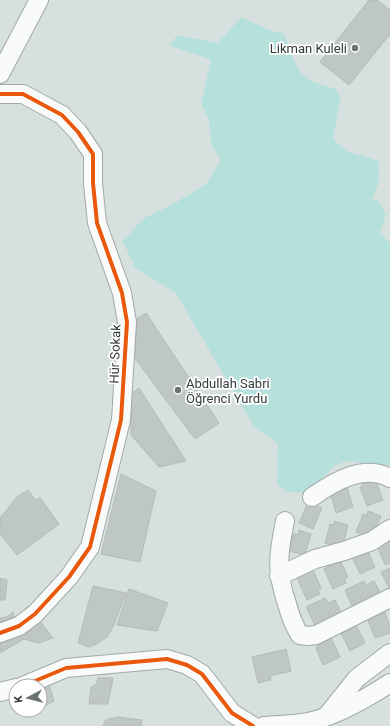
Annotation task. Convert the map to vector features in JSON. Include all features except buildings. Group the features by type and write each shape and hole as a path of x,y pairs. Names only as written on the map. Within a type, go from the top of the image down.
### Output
{"street":[{"path":"0,74 39,0"},
{"name":"Hür Sokak","path":"0,94 23,94 62,115 78,132 93,154 93,183 97,223 122,293 127,322 121,420 90,547 69,577 35,614 19,626 0,633"},
{"path":"312,498 324,489 356,474 373,472 390,478"},
{"path":"285,521 279,552 279,576 295,628 300,635 316,635 390,598"},
{"path":"279,576 315,559 344,552 372,541 390,529"},
{"path":"324,718 357,678 390,653"},
{"path":"42,678 66,668 167,659 187,664 202,674 232,713 253,726"},
{"path":"264,726 293,724 324,718 372,695 390,683"}],"shaded area":[{"path":"241,17 267,29 284,34 296,64 305,77 336,89 340,98 333,139 346,151 379,161 379,181 372,200 379,201 386,215 380,233 390,243 390,466 347,461 335,465 318,484 301,493 287,492 277,484 278,444 254,426 175,292 135,268 123,241 144,218 175,203 206,184 221,160 212,146 208,117 201,104 211,59 170,46 177,35 218,43"}],"cycle path":[{"path":"0,94 23,94 62,115 78,132 93,154 93,183 97,223 122,293 127,322 121,420 90,547 69,577 35,614 19,626 0,633"},
{"path":"42,678 66,668 167,659 187,665 202,674 232,713 253,726"}],"place":[{"name":"Likman Kuleli","path":"355,48"},
{"name":"Abdullah Sabri Öğrenci Yurdu","path":"178,390"}]}
